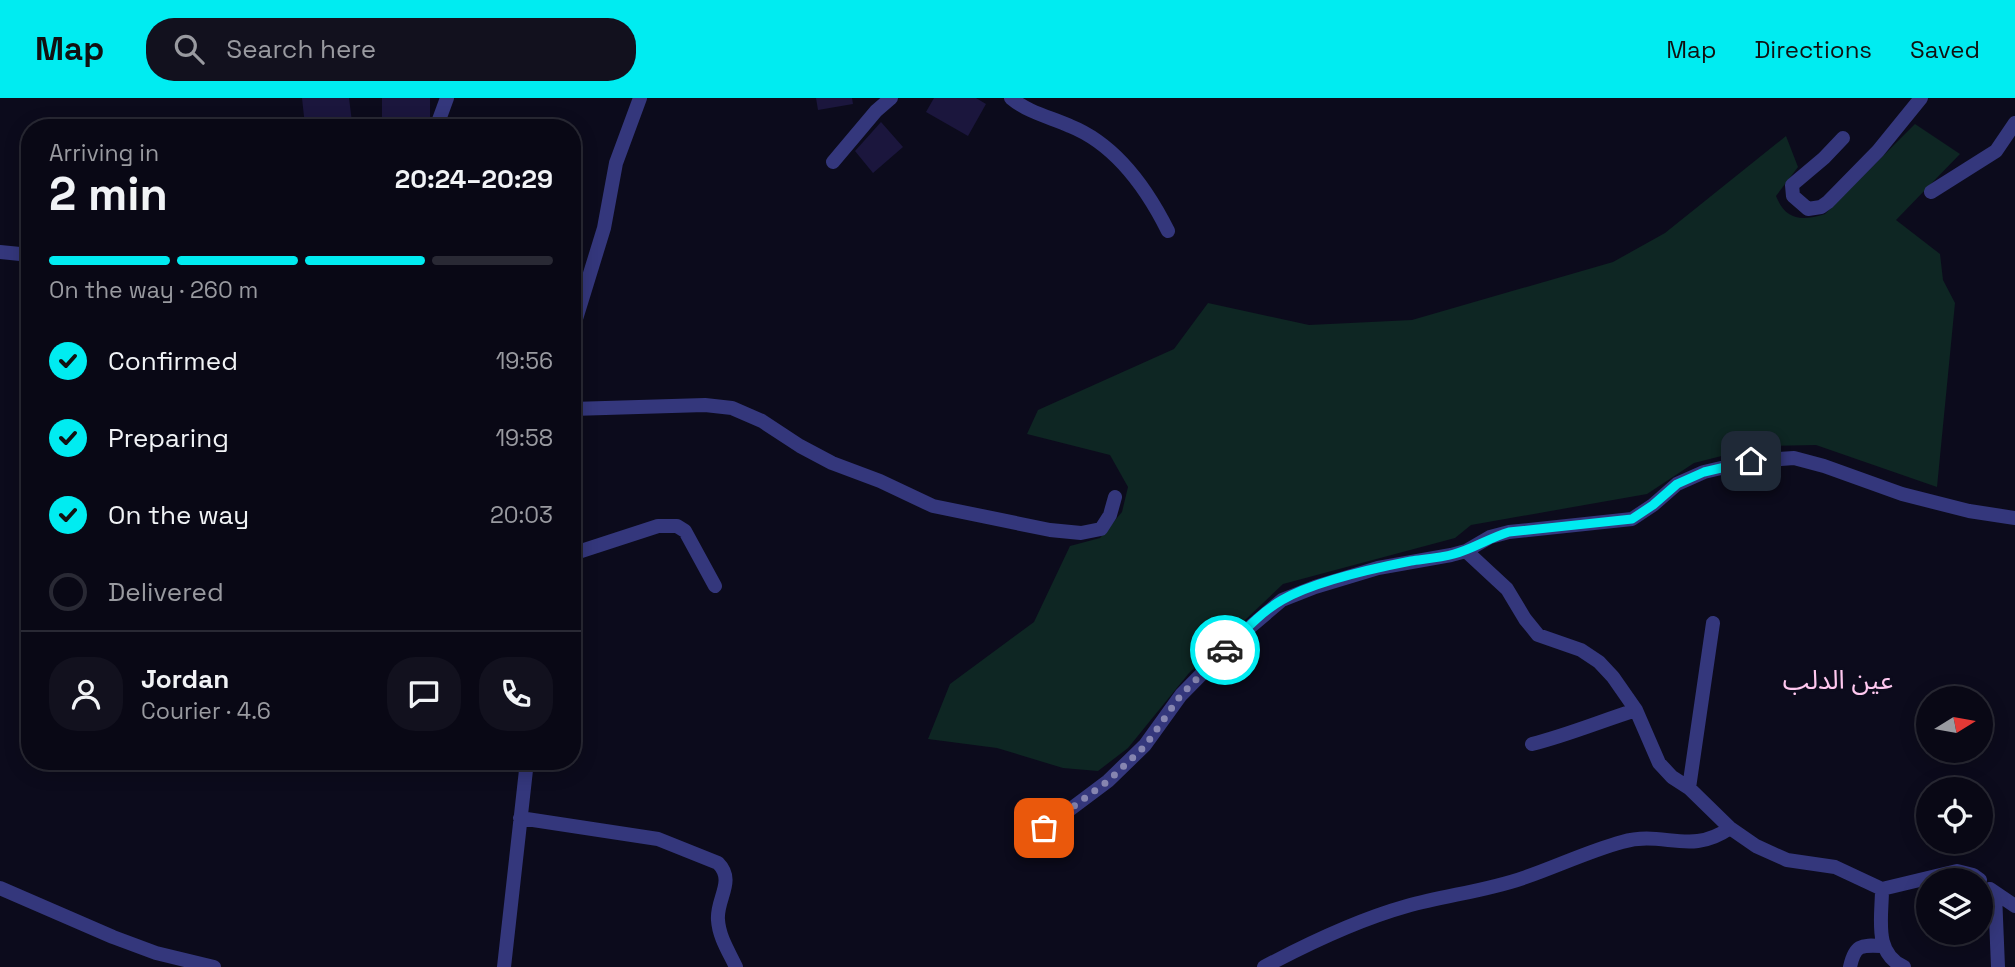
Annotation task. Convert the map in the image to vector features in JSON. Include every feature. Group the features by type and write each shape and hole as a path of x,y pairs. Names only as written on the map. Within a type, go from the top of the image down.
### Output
{"street":[{"path":"439,119 447,98"},
{"path":"581,303 604,228 616,163 640,98"},
{"path":"833,162 876,111 891,98"},
{"path":"1011,98 1034,112 1073,127 1121,161 1152,201 1168,231"},
{"path":"1843,138 1824,158 1791,184 1793,196 1808,209 1822,207 1828,202 1878,151 1921,98"},
{"path":"1931,192 1996,151 2015,123"},
{"path":"0,252 21,254"},
{"path":"581,409 705,405 732,408 762,421 832,463 880,481 933,506 1050,530 1081,533 1101,529 1110,515 1115,498"},
{"path":"1044,828 1108,781 1145,746 1181,695 1236,639 1282,600 1315,587 1378,568 1466,551 1490,537 1509,532 1632,519 1677,484 1704,472 1751,461 1794,458 1902,494 1969,511 2015,518"},
{"path":"581,551 658,526 677,526 685,531 715,586"},
{"path":"1466,551 1507,589 1538,635 1589,655 1613,677 1636,709 1659,763 1672,778 1689,788 1730,828 1772,855 1787,860 1835,867 1882,889 1916,881"},
{"path":"1689,788 1713,623"},
{"path":"1532,744 1567,736 1636,709"},
{"path":"504,967 526,770"},
{"path":"520,818 658,839 718,863 724,869 726,878 718,922 721,936 736,967"},
{"path":"1264,967 1348,928 1406,906 1479,891 1527,877 1623,841 1705,841 1716,838 1730,828"},
{"path":"0,888 156,953 214,967"},
{"path":"1882,889 1883,946 1893,962 1904,967"},
{"path":"1995,894 2015,906"},
{"path":"1995,894 1998,967"},
{"path":"1850,967 1859,947 1883,946"}],"green space":[{"path":"1915,124 1960,154 1896,220 1940,254 1943,280 1955,303 1937,487 1816,445 1761,446 1694,463 1647,494 1471,525 1455,538 1283,584 1189,673 1128,748 1098,771 1063,768 997,748 928,739 950,684 1034,622 1070,546 1100,538 1122,512 1128,487 1110,455 1027,434 1038,410 1174,349 1208,303 1309,325 1412,320 1613,262 1665,233 1786,136 1798,167 1776,196 1780,204 1790,215 1796,217 1809,218 1825,214"}],"building":[{"path":"302,98 349,98 352,119 304,119"},
{"path":"382,98 430,98 430,117 382,119"},
{"path":"816,98 852,98 853,104 818,110"},
{"path":"934,98 976,98 986,104 968,136 926,112"},
{"path":"881,122 903,147 873,173 855,151"}],"way so far":[{"path":"1044,828 1108,781 1145,746 1181,695 1225,650"}],"district":[{"name":"عين الدلب","path":"1838,680"}],"route":[{"path":"1225,650 1261,615 1297,593 1378,568 1466,551 1490,537 1509,532 1632,519 1677,484 1704,472 1751,461"}]}
